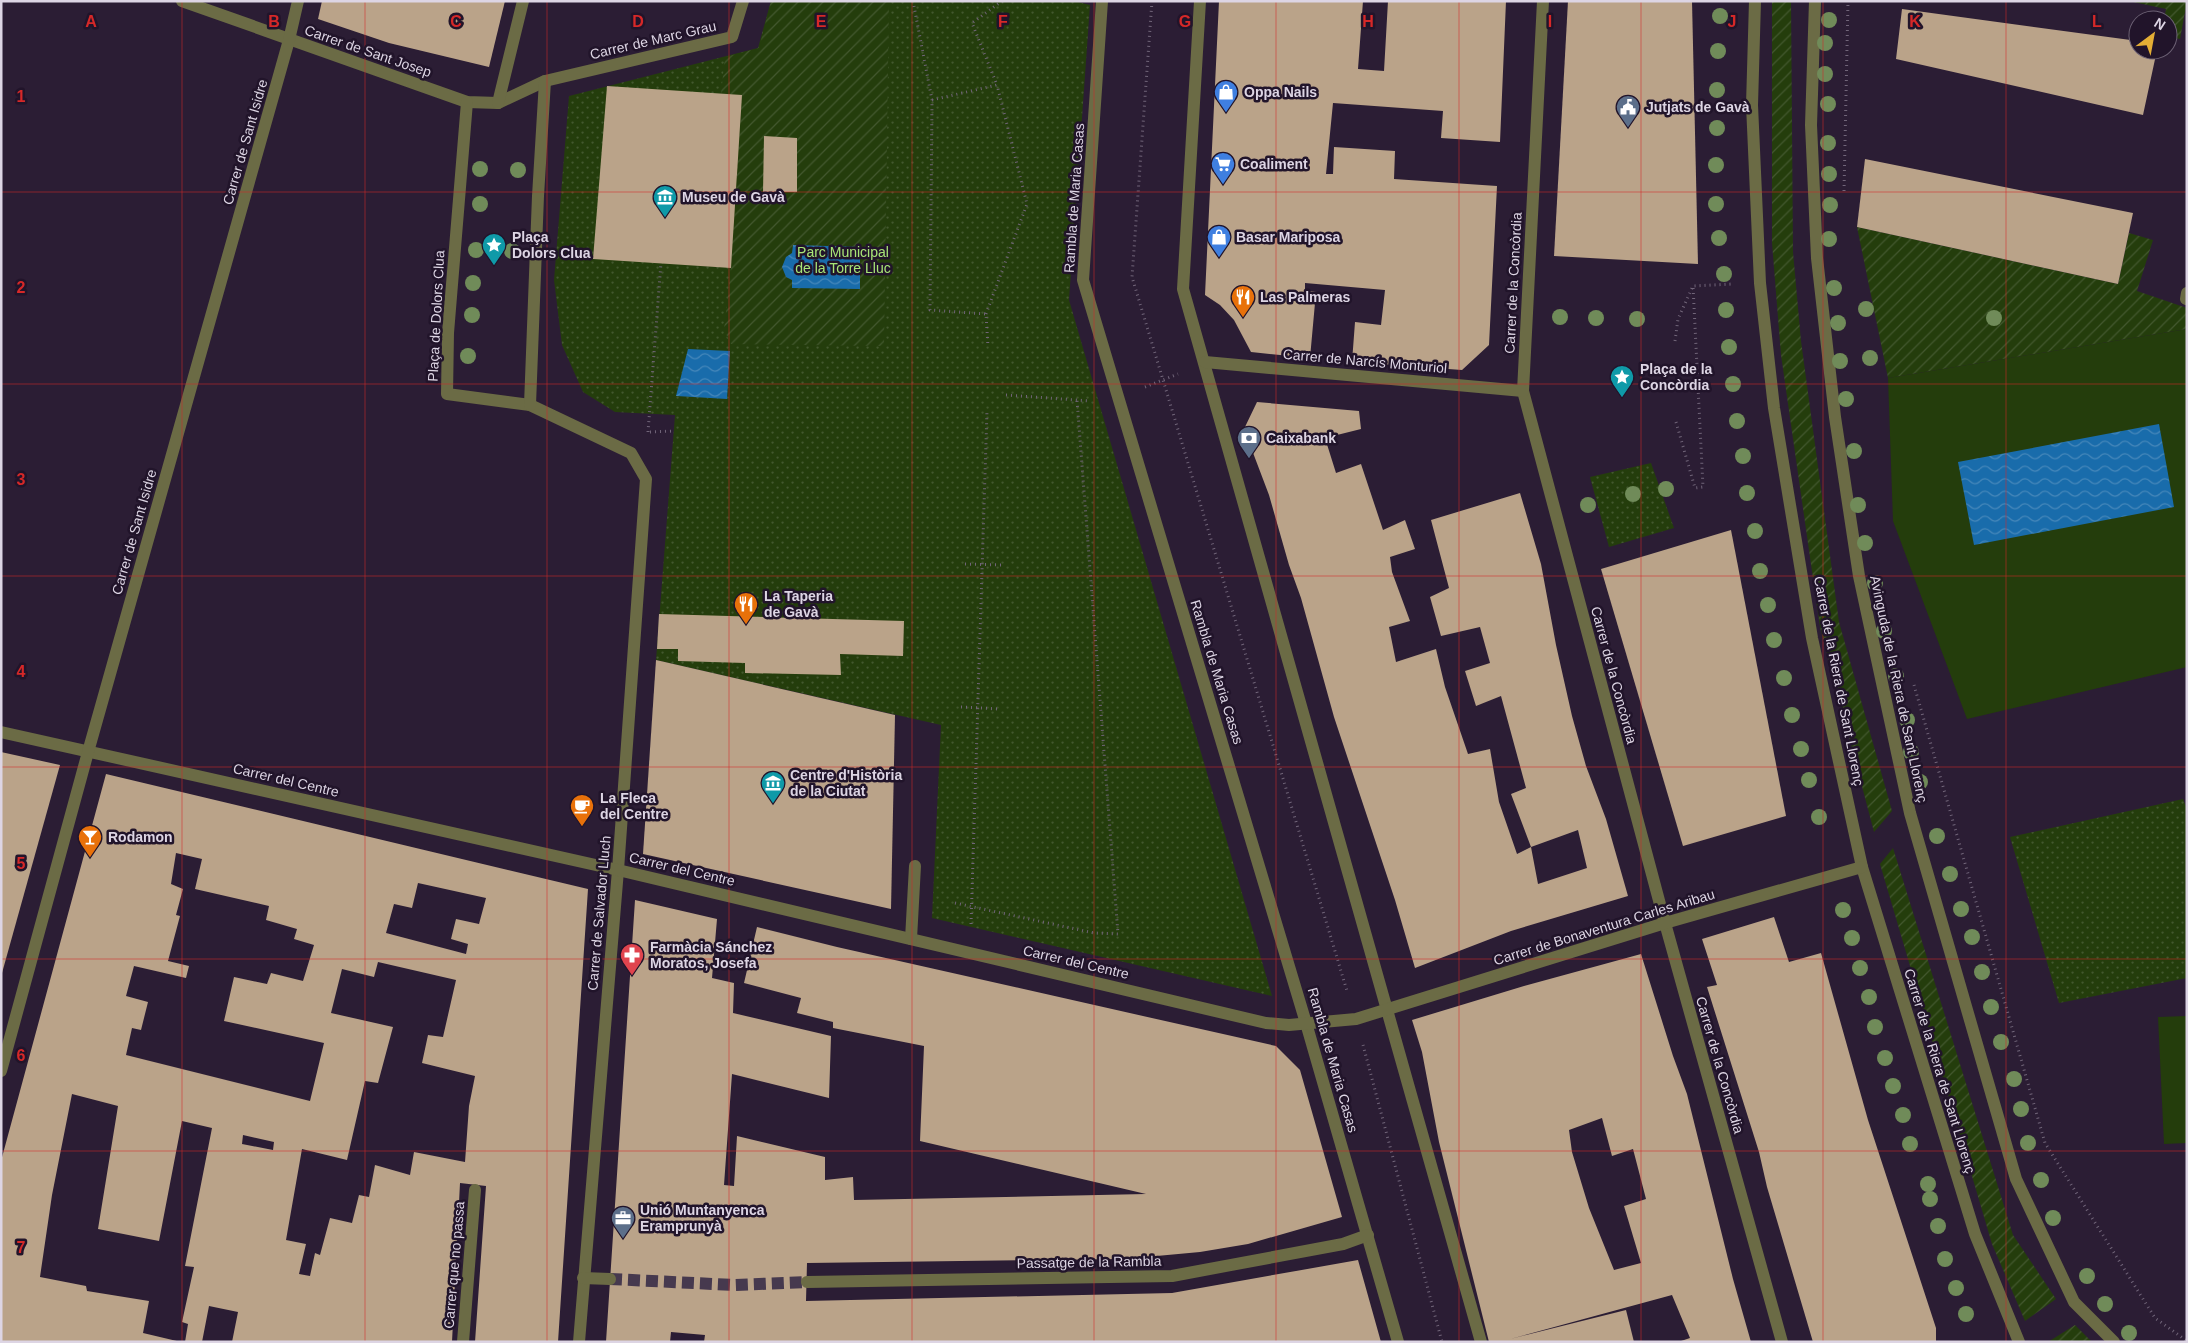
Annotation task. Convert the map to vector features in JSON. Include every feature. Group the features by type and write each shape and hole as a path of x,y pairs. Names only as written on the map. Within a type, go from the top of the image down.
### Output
{"street":[{"name":"Carrer de Sant Josep","path":"182,1 467,102 498,103 545,81"},
{"name":"Carrer de Sant Isidre","path":"1,1071 88,752 290,40 298,1"},
{"path":"498,103 523,1"},
{"name":"Carrer de Marc Grau","path":"545,81 732,36 743,1"},
{"name":"Rambla de Maria Casas","path":"1102,1 1083,280 1306,1023 1398,1342"},
{"path":"1200,1 1183,290 1205,362 1481,1342"},
{"name":"Carrer de la Concòrdia","path":"1542,1 1523,391 1665,923 1782,1342"},
{"name":"Carrer de la Riera de Sant Llorenç","path":"1755,1 1752,105 1760,283 1774,408 1812,638 1862,867 1975,1234 2019,1342"},
{"name":"Avinguda de la Riera de Sant Llorenç","path":"1816,1 1811,125 1819,276 1858,576 1910,813 2016,1179 2074,1302 2114,1342"},
{"path":"530,405 538,196 545,81"},
{"name":"Plaça de Dolors Clua","path":"467,102 448,333 447,394 530,405"},
{"name":"Carrer de Narcís Monturiol","path":"1205,362 1523,391"},
{"name":"Carrer de Salvador Lluch","path":"530,405 631,453 646,479 618,870 579,1342"},
{"name":"Carrer del Centre","path":"1,732 618,870 1266,1023 1288,1025 1356,1019"},
{"path":"910,939 915,866"},
{"name":"Carrer de Bonaventura Carles Aribau","path":"1356,1019 1665,923 1862,867"},
{"name":"Carrer que no passa","path":"463,1342 475,1190"},
{"name":"Passatge de la Rambla","path":"807,1282 1172,1276 1343,1244 1368,1235"},
{"path":"583,1278 610,1279"}],"path":[{"path":"913,1 932,100 930,310 986,314"},
{"path":"988,347 986,314 1027,204 997,85 972,23 1002,1"},
{"path":"1844,200 1848,1"},
{"path":"932,100 997,85"},
{"path":"648,432 661,263"},
{"path":"1693,286 1760,283"},
{"path":"1675,341 1678,319 1693,286"},
{"path":"1676,422 1695,488 1703,486 1693,286"},
{"path":"954,903 1094,934 1118,934 1077,400"},
{"path":"967,952 972,906 987,410"},
{"path":"965,564 1003,565"},
{"path":"1913,684 2045,1143 2155,1318 2187,1340"},
{"path":"961,707 999,708"}],"green space":[{"name":"Parc Municipal de la Torre Lluc","path":"771,1 1074,1 1090,5 1069,300 1272,996 932,918 941,725 656,660 675,415 615,412 583,392 562,345 554,280 569,96 758,48"},
{"path":"771,1 889,1 884,346 731,344 724,330 731,267 742,95 721,94 725,57 759,48"},
{"path":"1772,1 1791,1 1793,252 1801,341 1839,622 1892,811 1874,832 1820,627 1781,355 1772,243"},
{"path":"2129,1 2187,1 2180,39 2178,38 2178,10"},
{"path":"1857,227 2118,284 2129,233 2153,240 2137,291 2187,308 2187,329 1888,378"},
{"path":"2187,329 2187,667 1967,719 1893,521 1888,378"},
{"path":"1651,463 1674,528 1609,547 1590,477"},
{"path":"2183,799 2187,809 2187,978 2059,1003 2010,837"},
{"path":"1893,848 2013,1235 2056,1299 2025,1321 1992,1244 1880,864"},
{"path":"2187,1016 2187,1143 2164,1144 2158,1017"},
{"path":"2075,1325 2092,1342 2048,1342"}],"water":[{"path":"793,245 860,247 860,289 792,288 792,280 786,277 782,267 786,257 792,253"},
{"path":"688,349 730,351 727,399 676,396"},
{"path":"2159,424 2174,507 1974,545 1958,462"}],"building":[{"path":"322,1 505,1 489,67 389,43 318,19"},
{"path":"1219,1 1363,1 1358,69 1384,71 1388,1 1506,1 1500,142 1441,138 1443,111 1333,103 1326,174 1333,174 1334,147 1395,151 1394,179 1497,186 1489,345 1462,370 1352,362 1355,322 1381,325 1385,290 1305,283 1305,290 1316,292 1310,358 1251,352 1234,320 1220,305 1205,295"},
{"name":"Jutjats de Gavà","path":"1568,1 1692,1 1698,264 1554,256"},
{"path":"1902,9 2128,40 2128,60 2155,60 2143,115 1896,59"},
{"name":"Museu de Gavà","path":"607,86 742,95 731,268 593,259"},
{"path":"764,136 797,138 797,192 763,192"},
{"path":"1865,159 2133,213 2118,284 1857,227"},
{"path":"1257,402 1359,411 1361,429 1325,438 1336,473 1361,464 1383,530 1405,520 1415,549 1390,557 1392,572 1410,621 1389,627 1396,662 1436,649 1445,687 1468,754 1490,749 1499,802 1517,854 1531,847 1511,794 1526,788 1501,696 1476,706 1465,671 1490,663 1480,627 1441,636 1430,597 1449,588 1431,520 1520,493 1541,564 1572,716 1586,766 1606,819 1628,896 1511,931 1415,968 1395,900 1334,717 1301,598 1289,565 1269,495 1244,429","holes":["1578,830 1587,868 1538,884 1531,847"]},
{"path":"1731,530 1786,816 1683,846 1601,569"},
{"path":"659,614 904,621 903,656 840,654 841,675 745,673 745,663 678,661 678,649 657,649"},
{"path":"656,660 895,715 891,909 643,854"},
{"path":"1,752 60,765 2,973 1,973"},
{"path":"106,774 588,889 558,1342 475,1342 486,1186 460,1183 452,1342 232,1342 238,1312 209,1306 202,1342 185,1342 188,1324 182,1322 194,1267 185,1266 212,1128 182,1121 159,1241 98,1229 118,1106 72,1094 52,1195 40,1277 86,1286 87,1291 149,1301 143,1333 181,1342 1,1342 1,1161","holes":["176,853 202,859 195,889 269,906 266,920 297,929 294,939 314,945 303,981 271,973 267,984 234,977 224,1021 324,1043 310,1101 126,1055 132,1028 141,1030 148,1002 126,996 134,966 186,978 189,966 168,961 180,916 176,915 183,889 171,884","418,883 486,898 479,924 456,919 451,939 468,944 466,954 386,933 394,904 412,908","378,962 456,980 443,1037 428,1035 422,1063 475,1076 469,1106 465,1162 414,1152 410,1175 375,1165 369,1197 359,1195 352,1223 330,1218 320,1255 315,1253 310,1276 299,1274 306,1244 286,1240 302,1149 347,1160 365,1081 378,1083 393,1027 331,1013 342,969 374,977","243,1135 274,1142 273,1150 242,1144"]},
{"path":"635,900 717,919 712,978 734,983 733,1013 831,1036 829,1098 732,1074 724,1185 734,1186 737,1136 825,1157 825,1180 853,1177 854,1200 1146,1194 920,1141 924,1046 833,1028 833,1022 797,1013 801,998 744,983 757,927 837,947 1276,1046 1300,1070 1342,1217 1248,1244 1200,1252 1124,1259 807,1263 806,1301 1172,1293 1358,1260 1381,1342 704,1342 705,1335 671,1332 670,1342 606,1342"},
{"path":"1774,917 1789,962 1821,953 1868,1120 1936,1328 1936,1342 1813,1342 1767,1187 1759,1152 1707,987 1717,985 1702,939"},
{"path":"1641,954 1687,1094 1733,1279 1751,1342 1678,1342 1690,1338 1672,1295 1510,1339 1626,1310 1634,1342 1489,1342 1439,1142 1422,1052 1412,1020 1524,986","holes":["1602,1118 1612,1156 1633,1149 1646,1199 1624,1206 1641,1263 1614,1270 1589,1208 1572,1152 1569,1130"]}],"tunnel":[{"path":"610,1279 735,1285 807,1282"}],"place":[{"name":"Oppa Nails","path":"1226,113"},
{"name":"Jutjats de Gavà","path":"1628,128"},
{"name":"Coaliment","path":"1223,185"},
{"name":"Museu de Gavà","path":"665,218"},
{"name":"Basar Mariposa","path":"1219,258"},
{"name":"Plaça Dolors Clua","path":"494,266"},
{"name":"Las Palmeras","path":"1243,318"},
{"name":"Plaça de la Concòrdia","path":"1622,398"},
{"name":"Caixabank","path":"1249,459"},
{"name":"La Taperia de Gavà","path":"746,625"},
{"name":"Centre d'Història de la Ciutat","path":"773,804"},
{"name":"La Fleca del Centre","path":"582,827"},
{"name":"Rodamon","path":"90,858"},
{"name":"Farmàcia Sánchez Moratos, Josefa","path":"632,976"},
{"name":"Unió Muntanyenca Eramprunyà","path":"623,1239"}]}
